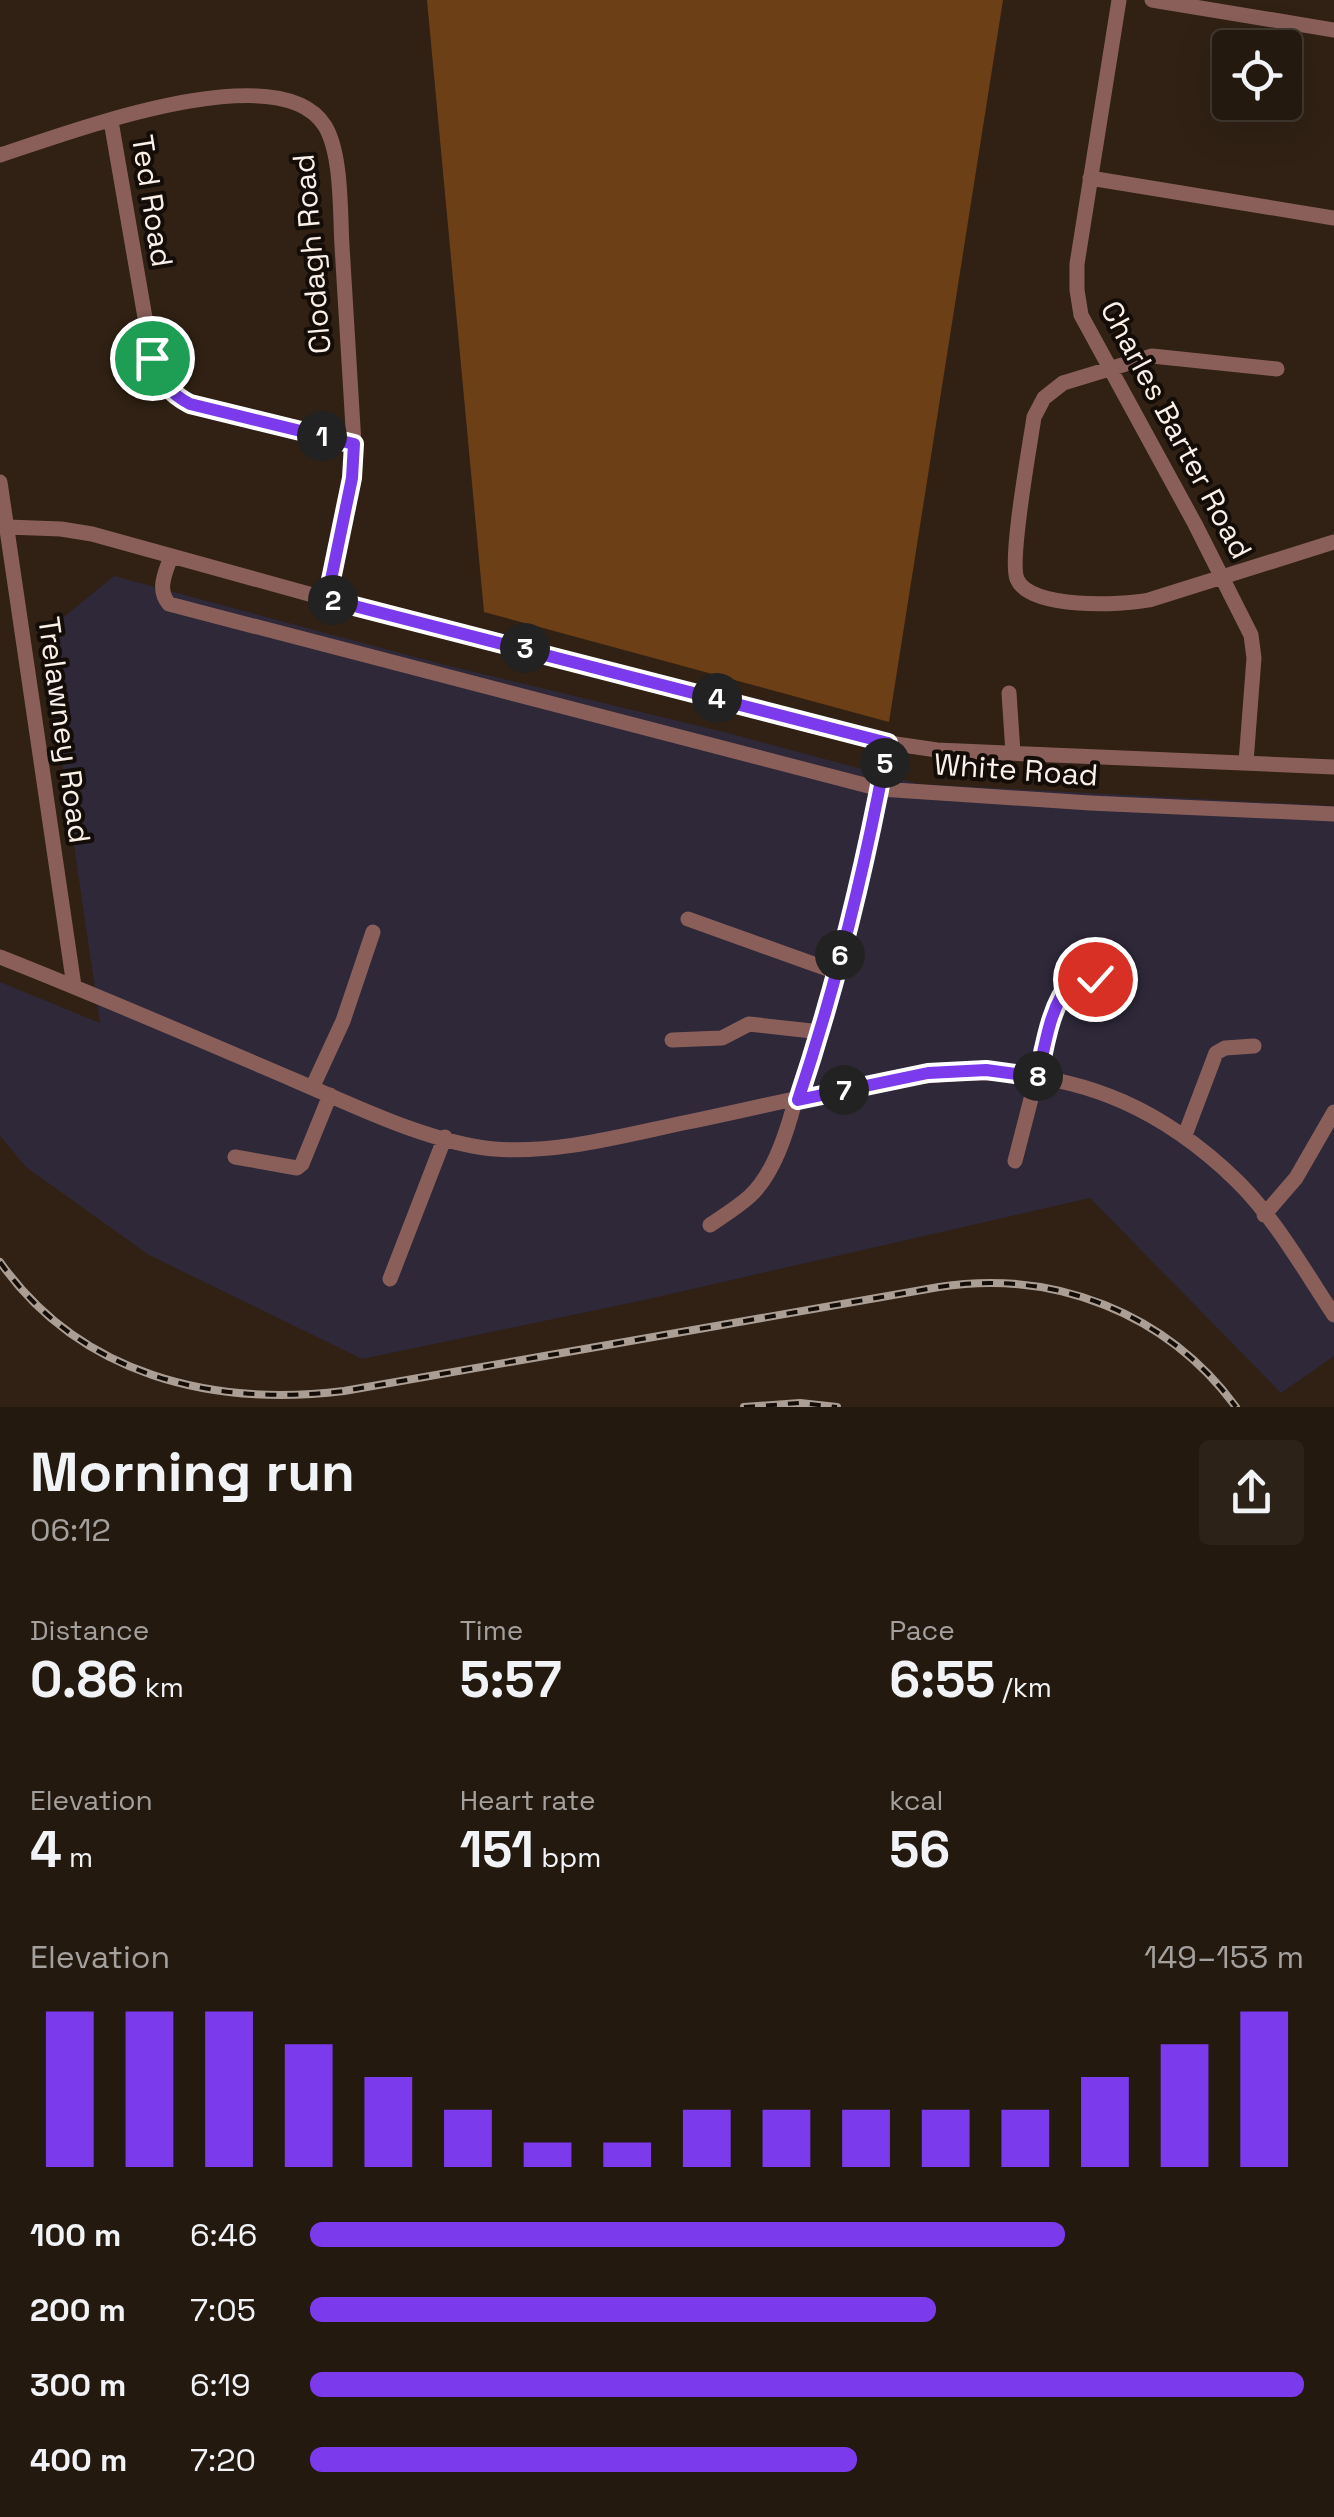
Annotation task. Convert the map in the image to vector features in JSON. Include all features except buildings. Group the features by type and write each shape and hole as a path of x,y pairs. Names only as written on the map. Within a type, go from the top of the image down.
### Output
{"street":[{"name":"Charles Barter Road","path":"1119,0 1076,290 1081,315 1251,636 1254,658 1246,762"},
{"path":"1152,0 1334,30"},
{"name":"Clodagh Road","path":"0,155 143,110 261,94 296,103 326,128 332,144 340,204 354,444 352,478 327,599"},
{"name":"Ted Road","path":"111,121 140,298 160,379 190,404 354,444"},
{"path":"1090,178 1334,218"},
{"path":"1278,369 1161,355 1063,383 1044,398 1034,417 1016,546 1017,578 1035,595 1052,600 1126,604 1334,542"},
{"name":"Trelawney Road","path":"0,482 74,986"},
{"name":"White Road","path":"8,526 61,529 172,556 888,743 936,750 1334,766"},
{"name":"White Road","path":"172,556 162,588 169,604 880,789 1334,814"},
{"path":"1009,693 1013,753"},
{"path":"710,1225 751,1196 763,1180 787,1128 836,972 888,743"},
{"path":"688,918 836,972"},
{"path":"312,1088 343,1020 373,932"},
{"path":"0,957 390,1121 488,1148 524,1150 601,1139 928,1073 986,1070 1097,1089 1149,1112 1185,1135 1239,1183 1334,1315"},
{"path":"1015,1161 1049,1029 1063,991 1072,980 1095,979"},
{"path":"672,1040 722,1038 749,1024 820,1032"},
{"path":"1185,1135 1216,1053 1225,1048 1254,1046"},
{"path":"235,1156 297,1168 330,1095"},
{"path":"1264,1214 1296,1178 1334,1112"},
{"path":"390,1279 445,1137"}],"shaded area":[{"path":"427,0 1003,0 889,722 484,612"},
{"path":"114,576 441,664 724,732 918,784 1334,806 1334,1356 1281,1393 1090,1198 644,1300 362,1359 149,1255 26,1167 0,1136 0,982 100,1023 43,634"}],"railway":[{"path":"0,1262 32,1301 69,1332 109,1357 152,1375 198,1387 245,1393 344,1391 939,1287 982,1283 1065,1292 1142,1323 1177,1346 1236,1407"},
{"path":"744,1407 800,1403 837,1407"}],"route":[{"path":"152,358 160,379 190,404 354,444 352,478 327,599 888,743 866,859 798,1100 928,1073 986,1070 1038,1077 1063,991 1072,980 1095,979"}]}
